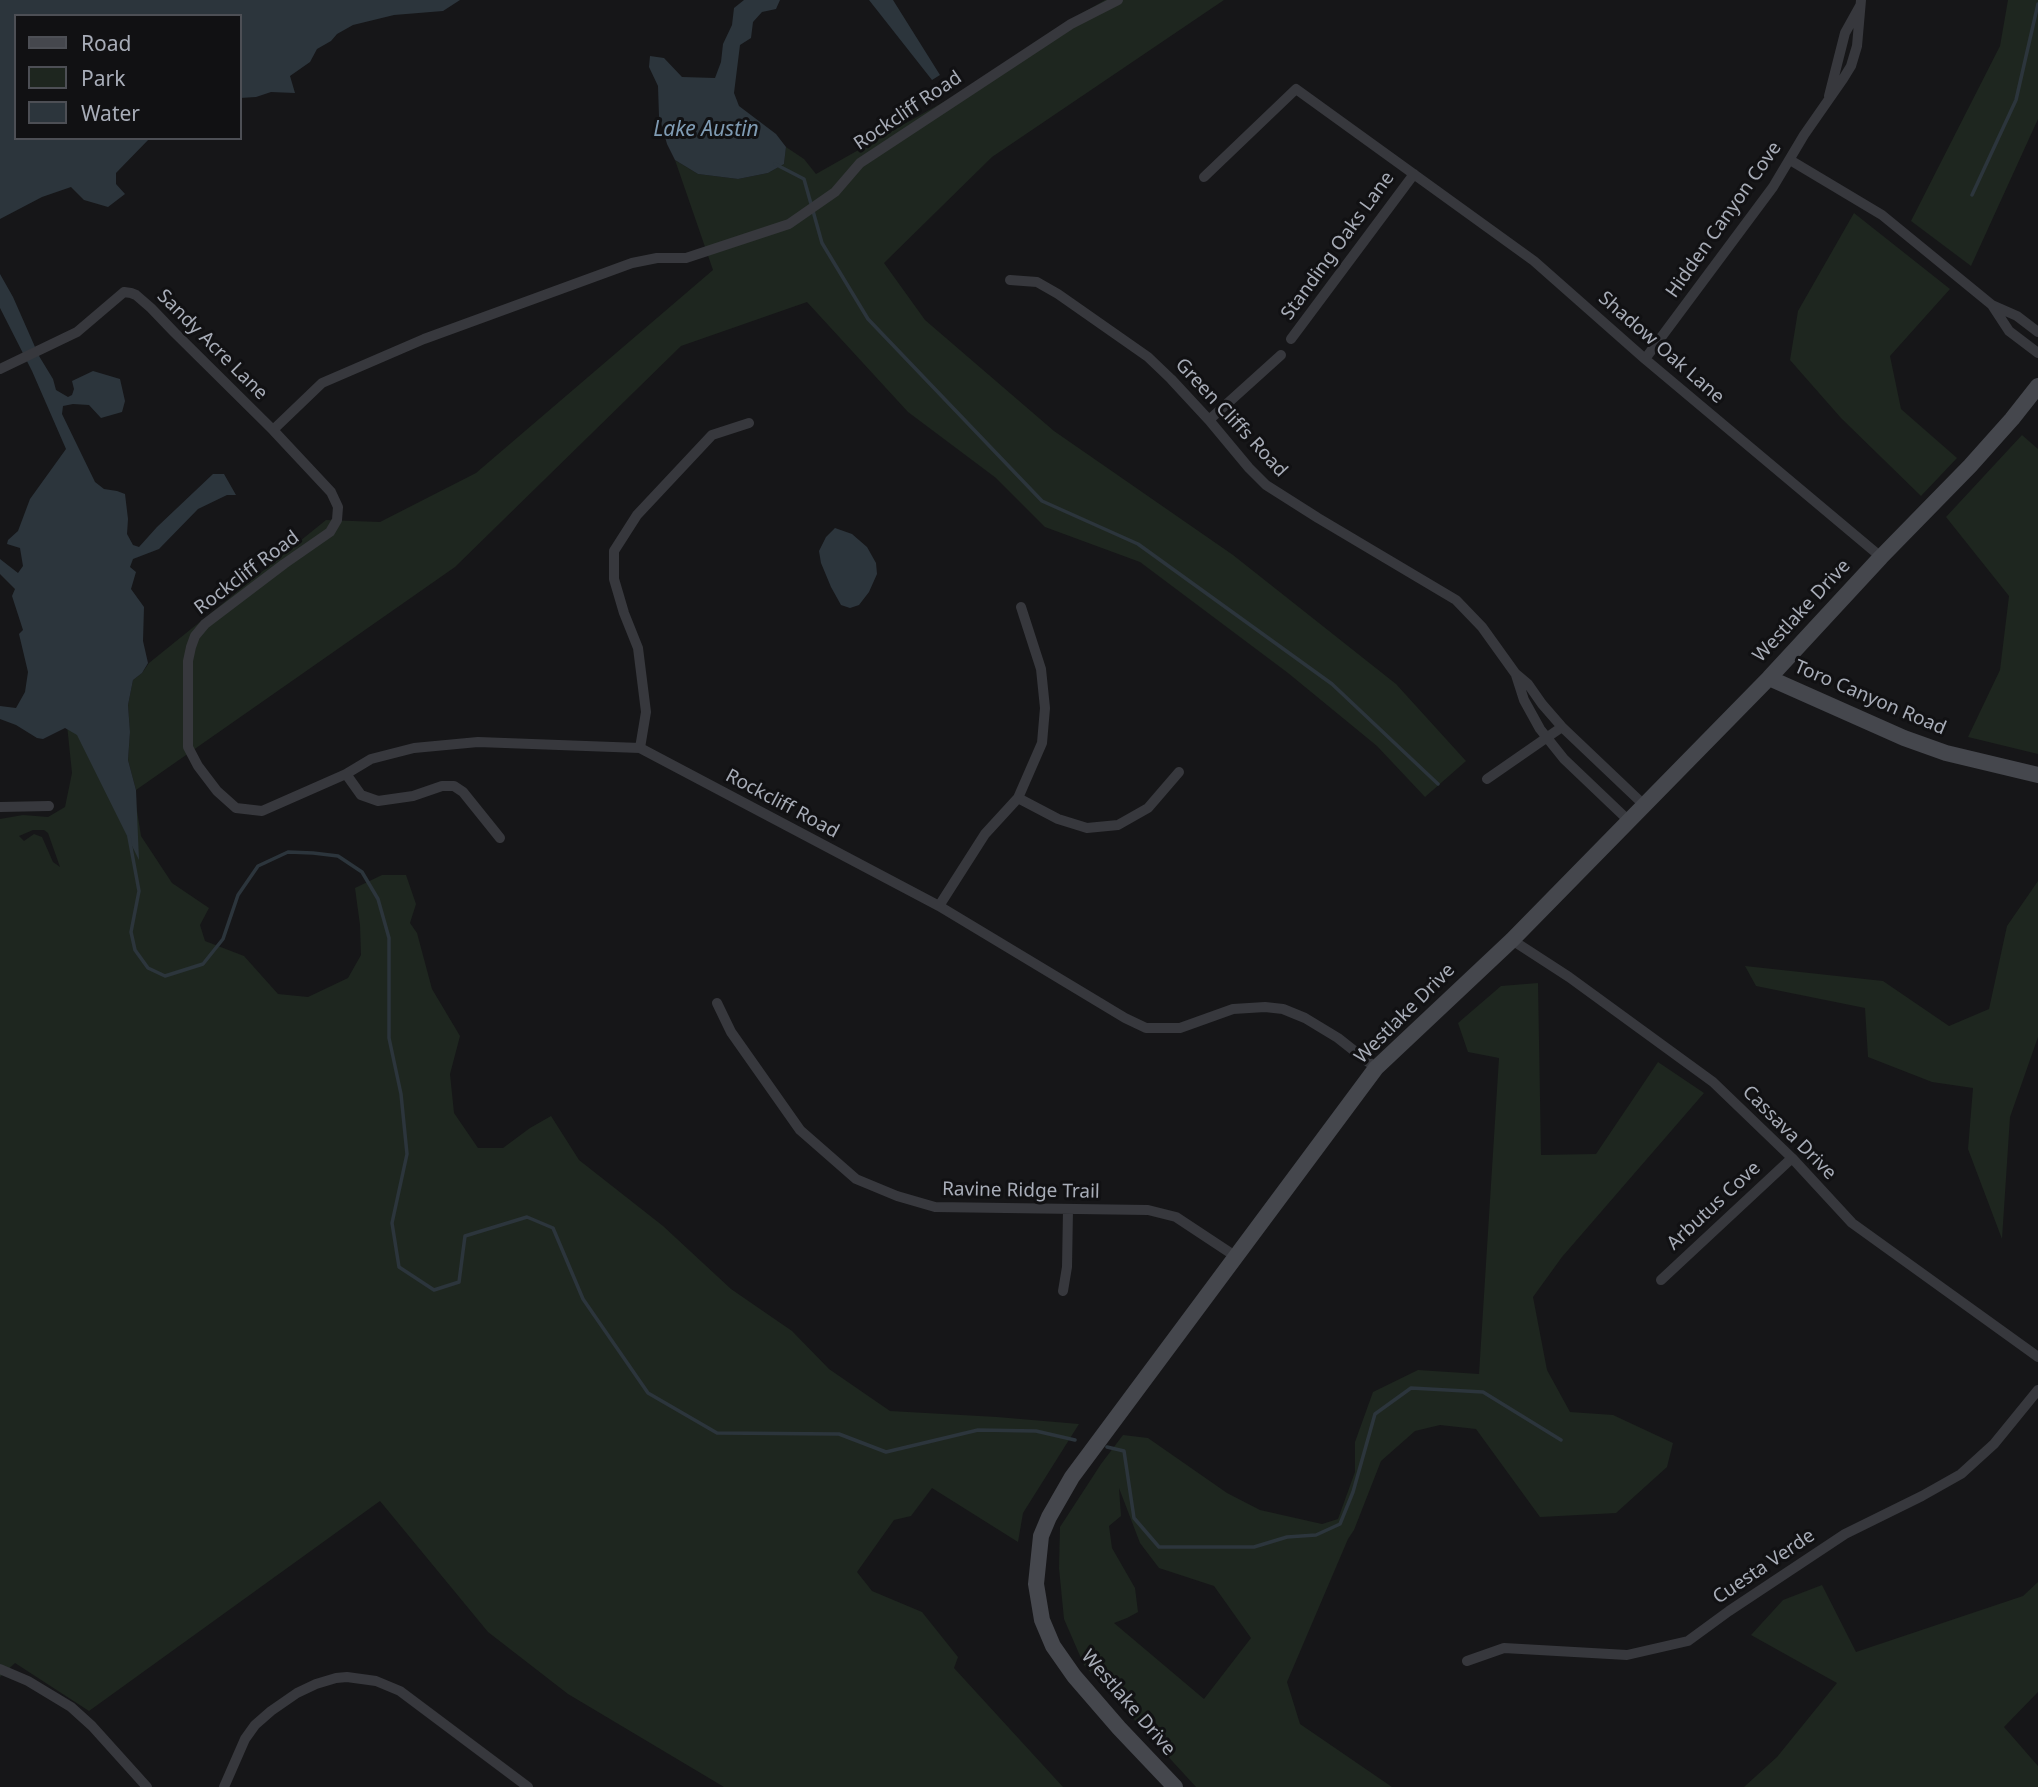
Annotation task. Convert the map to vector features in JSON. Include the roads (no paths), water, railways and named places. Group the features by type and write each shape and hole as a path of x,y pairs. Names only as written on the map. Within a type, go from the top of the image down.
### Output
{"street":[{"name":"Rockcliff Road","path":"1118,0 1071,24 860,163 835,192 789,224 686,258 657,258 632,262 424,339 322,383 273,430 331,492 338,507 337,520 330,532 205,624 195,636 188,661 188,747 198,766 217,791 236,808 262,811 346,774 371,759 414,748 478,743 640,748 939,906 1146,1028 1180,1028 1233,1009 1283,1009 1305,1018 1338,1038 1376,1069"},
{"name":"Hidden Canyon Cove","path":"1645,359 1773,187 1829,98 1845,33 1861,3"},
{"name":"Shadow Oak Lane","path":"1204,177 1296,89 1534,261 1645,359 1881,557"},
{"path":"1790,160 1882,215 1992,305 2017,316 2038,332"},
{"name":"Standing Oaks Lane","path":"1292,340 1414,174"},
{"name":"Green Cliffs Road","path":"1010,280 1037,282 1148,357 1266,485 1318,519 1456,600 1482,627 1515,673 1528,684 1562,727 1643,804"},
{"name":"Sandy Acre Lane","path":"0,369 77,332 124,292 136,295 151,308 273,430"},
{"path":"1992,305 2009,331 2038,353"},
{"path":"1209,421 1281,355"},
{"name":"Westlake Drive","path":"1175,1787 1074,1676 1053,1646 1042,1620 1036,1584 1041,1536 1072,1477 1376,1069 1512,940 1769,678 1970,466 2038,386"},
{"path":"640,748 646,712 638,648 614,579 614,551 637,515 712,435 749,422"},
{"path":"939,906 985,834 1018,798 1042,743 1045,708 1041,669 1021,607"},
{"name":"Green Cliffs Road","path":"1515,673 1524,700 1540,729 1564,759 1628,820"},
{"name":"Toro Canyon Road","path":"1769,678 1904,738 1946,753 2038,775"},
{"path":"1487,779 1562,727"},
{"path":"1018,798 1058,819 1087,828 1118,825 1148,808 1179,772"},
{"path":"346,774 361,795 378,801 413,796 442,786 454,786 463,792 500,838"},
{"path":"0,807 49,806"},
{"name":"Cassava Drive","path":"1512,940 1570,977 1713,1082 1792,1158 1852,1223 2038,1357"},
{"name":"Ravine Ridge Trail","path":"717,1003 731,1032 800,1130 856,1179 897,1196 935,1207 1148,1210 1176,1217 1236,1256"},
{"name":"Arbutus Cove","path":"1661,1280 1792,1158"},
{"path":"1063,1291 1067,1267 1068,1210"},
{"name":"Cuesta Verde","path":"1466,1661 1504,1648 1628,1655 1688,1641 1845,1534 1961,1474 1994,1444 2038,1390"},
{"path":"0,1669 28,1681 71,1707 92,1726 147,1787"},
{"path":"224,1787 245,1739 255,1725 297,1693 336,1678 347,1677 376,1681 400,1691 528,1787"}],"water":[{"path":"0,0 460,0 443,11 394,15 353,25 317,49 310,62 290,76 295,93 271,92 242,98 242,14 14,14 14,140 148,140 116,173 116,184 125,194 108,207 84,200 71,187 42,197 0,219"},
{"name":"Lake Austin","path":"744,0 780,0 776,9 762,12 753,22 751,38 740,45 734,93 739,106 776,134 786,147 784,164 768,173 738,179 698,174 675,160 667,144 659,116 658,86 649,67 650,56 664,58 682,77 715,78 721,62 723,44 732,25 734,8"},
{"path":"869,0 893,0 940,75 932,80"},
{"path":"0,274 56,390 68,397 72,395 72,381 93,371 120,379 125,401 122,412 101,418 89,405 73,404 63,406 62,414 95,482 104,489 125,494 127,534 133,545 139,547 213,474 224,474 236,495 227,495 198,509 159,549 133,559 130,567 136,572 131,589 144,607 143,641 148,663 142,673 133,680 128,705 128,760 136,790 139,860 77,735 65,728 43,739 37,738 0,719 0,706 16,708 25,692 28,672 19,634 23,630 12,596 15,589 0,574 0,559 18,573 23,566 20,548 7,544 8,540 18,531 30,499 66,449 32,371 0,308"},
{"path":"835,528 852,534 867,547 876,563 877,574 869,592 859,605 850,608 841,605 821,563 819,551 826,537"}],"waterway":[{"path":"1972,195 2016,100 2038,4"},
{"path":"775,164 804,179 822,243 868,319 1042,501 1138,544 1332,684 1438,784"},
{"path":"129,837 139,891 131,932 135,950 148,968 165,976 203,964 223,939 238,895 258,866 288,852 313,853 338,856 362,872 378,899 389,938 389,1038 401,1094 407,1154 392,1223 399,1267 434,1290 459,1282 465,1236 527,1217 553,1228 583,1299 648,1393 717,1433 839,1434 886,1452 978,1430 1036,1431 1075,1440"},
{"path":"1107,1447 1124,1451 1134,1518 1159,1547 1254,1547 1287,1537 1316,1535 1340,1524 1353,1492 1375,1414 1411,1388 1483,1392 1561,1440"}]}
